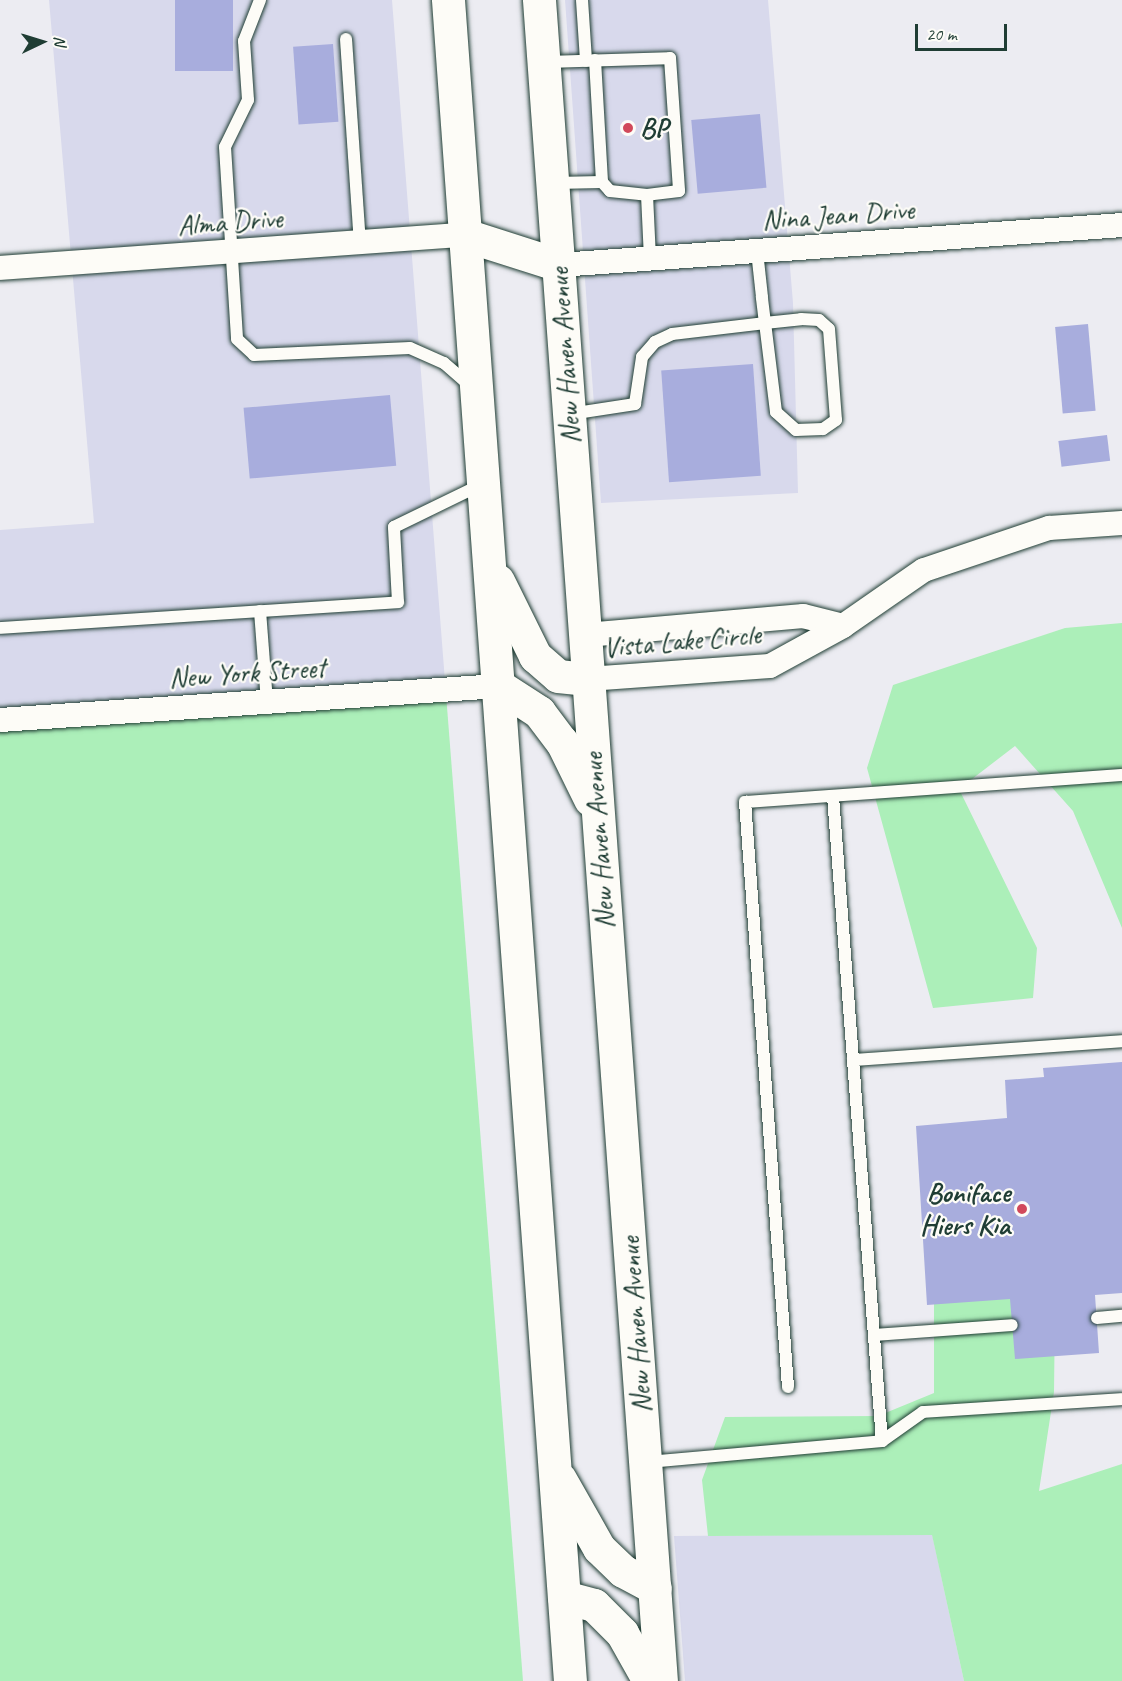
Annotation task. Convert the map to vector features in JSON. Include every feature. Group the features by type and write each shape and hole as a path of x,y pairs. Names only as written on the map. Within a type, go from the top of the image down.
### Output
{"main road":[{"path":"448,0 570,1681"},
{"name":"New Haven Avenue","path":"539,0 661,1681"},
{"path":"465,235 559,265"},
{"path":"490,566 535,656 558,676 588,679"},
{"path":"499,686 539,712 562,742 597,814"},
{"path":"556,1472 599,1548 623,1571 655,1588"},
{"path":"564,1597 594,1605 622,1633 649,1681"}],"street":[{"name":"Nina Jean Drive","path":"559,265 1122,225"},
{"name":"Alma Drive","path":"0,268 465,235"},
{"name":"Vista Lake Circle","path":"588,679 770,666 843,626 924,570 1049,528 1122,524"},
{"name":"Vista Lake Circle","path":"586,636 803,616 843,626"},
{"name":"New York Street","path":"0,720 499,686"}],"lane":[{"path":"261,0 244,41 248,100 225,147 233,323 244,351 410,348 444,363 477,393"},
{"path":"543,62 590,60 670,57 679,191 647,195 610,191 602,182 590,60 582,0"},
{"path":"346,39 360,242"},
{"path":"552,183 602,182"},
{"path":"647,195 650,258"},
{"path":"570,414 635,404 642,357 655,342 672,334 765,323 819,320 829,329 836,420 823,429 786,427 776,412 765,323 757,251"},
{"path":"0,628 398,602 393,527 484,483"},
{"path":"260,611 267,702"},
{"path":"788,1387 746,802 1122,775"},
{"path":"833,796 882,1441"},
{"path":"853,1060 1122,1041"},
{"path":"1097,1318 1122,1316"},
{"path":"874,1335 1012,1324"},
{"path":"646,1462 882,1441 923,1412 1122,1399"}],"shaded area":[{"path":"49,0 392,0 446,694 0,724 0,530 94,523"},
{"path":"565,0 768,0 793,303 798,493 601,503"},
{"path":"932,1534 964,1681 685,1681 674,1536"}],"green space":[{"path":"1122,623 1122,928 1073,811 1015,746 959,789 1037,948 1033,998 933,1008 867,768 893,685 1065,628"},
{"path":"446,694 523,1681 0,1681 0,724"},
{"path":"982,1281 1055,1308 1054,1392 1039,1491 1122,1464 1122,1681 964,1681 932,1535 708,1536 702,1480 725,1417 878,1416 934,1393 934,1300"}],"building":[{"path":"175,0 233,0 233,71 175,71"},
{"path":"333,44 338,122 299,125 293,47"},
{"path":"760,114 766,188 698,194 691,120"},
{"path":"1088,324 1096,411 1063,414 1055,327"},
{"path":"753,364 761,476 669,482 661,370"},
{"path":"390,395 396,466 250,479 244,408"},
{"path":"1107,435 1110,461 1062,467 1058,441"},
{"name":"Boniface Hiers Kia","path":"1122,1062 1122,1293 1095,1295 1099,1353 1015,1359 1010,1299 927,1305 916,1126 1007,1118 1005,1080 1044,1077 1043,1068"}],"place":[{"name":"BP","path":"628,128"},
{"name":"Boniface Hiers Kia","path":"1022,1209"}]}
